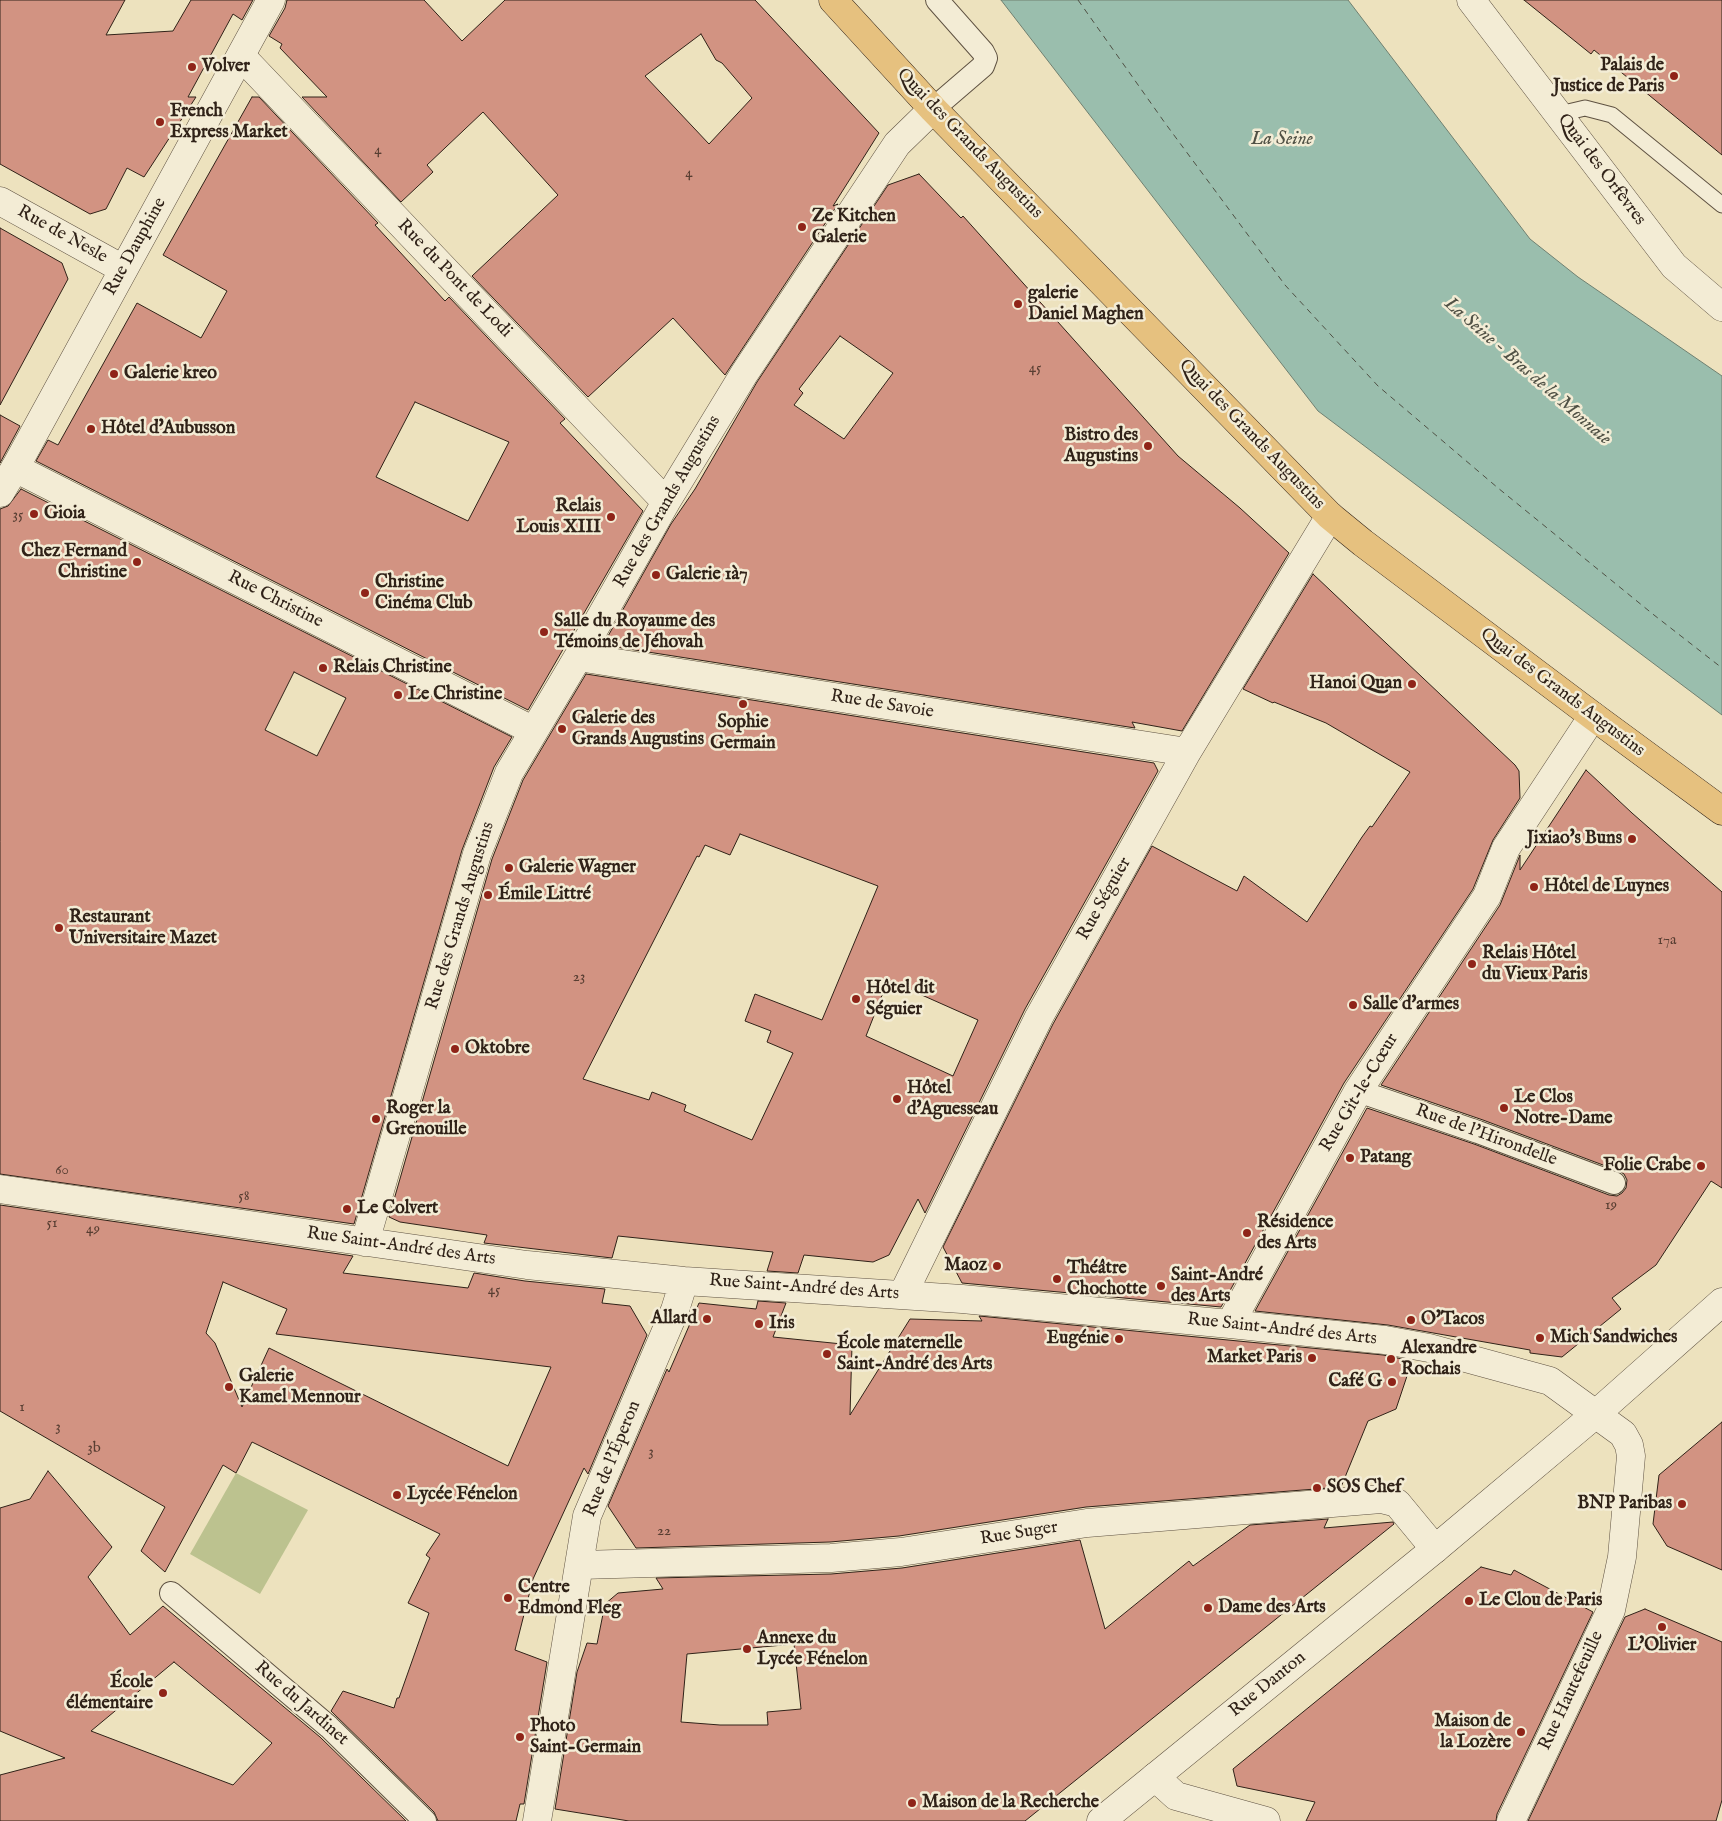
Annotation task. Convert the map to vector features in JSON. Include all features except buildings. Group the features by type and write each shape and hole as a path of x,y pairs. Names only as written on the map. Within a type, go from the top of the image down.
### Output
{"main road":[{"name":"Quai des Grands Augustins","path":"833,0 933,109 1330,516 1362,543 1722,811"}],"street":[{"name":"Rue Dauphine","path":"0,493 271,0"},
{"path":"933,109 983,66 986,58 983,52 937,0"},
{"name":"Quai des Orfèvres","path":"1471,0 1674,266 1722,307"},
{"name":"Rue du Pont de Lodi","path":"240,56 666,502"},
{"name":"Rue des Grands Augustins","path":"365,1242 477,854 509,773 578,657 666,502 744,374 897,144 933,109"},
{"name":"Rue de Nesle","path":"0,201 123,269"},
{"name":"Rue Christine","path":"15,468 534,731"},
{"name":"Rue Séguier","path":"903,1294 1039,1018 1187,752 1330,516"},
{"name":"Rue de Savoie","path":"578,657 1187,752"},
{"name":"Rue Gît-le-Cœur","path":"1230,1324 1358,1091 1487,896 1506,848 1593,716"},
{"name":"Rue de l'Hirondelle","path":"1358,1091 1478,1132 1614,1183"},
{"name":"Rue Saint-André des Arts","path":"0,1189 527,1265 684,1281 903,1294 1230,1324 1385,1340 1430,1348 1550,1381 1597,1413 1623,1434 1629,1445 1631,1456 1622,1557"},
{"name":"Rue de l'Éperon","path":"537,1821 587,1516 675,1310 684,1281"},
{"name":"Rue Danton","path":"1101,1821 1435,1549 1597,1413 1722,1302"},
{"name":"Rue Suger","path":"580,1565 831,1558 901,1552 1087,1523 1381,1499 1397,1503 1435,1549"},
{"name":"Rue Hautefeuille","path":"1511,1821 1611,1610 1622,1557"},
{"name":"Rue du Jardinet","path":"171,1593 329,1727 425,1821"},
{"path":"1155,1777 1176,1796 1266,1821"}],"lane":[{"path":"1560,117 1568,112 1584,108 1612,115 1722,205"}],"green space":[{"path":"236,1473 308,1510 260,1594 190,1554"}],"water":[{"name":"La Seine","path":"1001,0 1348,0 1530,239 1578,277 1722,376 1722,715 1318,411"}],"ferry route":[{"path":"1078,0 1165,123 1285,285 1378,386 1498,488 1722,668"}],"place":[{"name":"Volver","path":"192,67"},
{"name":"Palais de Justice de Paris","path":"1674,76"},
{"name":"French Express Market","path":"160,122"},
{"name":"Ze Kitchen Galerie","path":"802,227"},
{"name":"galerie Daniel Maghen","path":"1018,304"},
{"name":"Galerie kreo","path":"114,374"},
{"name":"Hôtel d'Aubusson","path":"91,429"},
{"name":"Bistro des Augustins","path":"1148,446"},
{"name":"Gioia","path":"34,514"},
{"name":"Relais Louis XIII","path":"611,517"},
{"name":"Chez Fernand Christine","path":"137,562"},
{"name":"Galerie 1à7","path":"656,575"},
{"name":"Christine Cinéma Club","path":"365,593"},
{"name":"Salle du Royaume des Témoins de Jéhovah","path":"544,632"},
{"name":"Relais Christine","path":"323,668"},
{"name":"Hanoi Quan","path":"1412,684"},
{"name":"Le Christine","path":"398,695"},
{"name":"Sophie Germain","path":"743,704"},
{"name":"Galerie des Grands Augustins","path":"562,729"},
{"name":"Jixiao's Buns","path":"1632,839"},
{"name":"Galerie Wagner","path":"509,868"},
{"name":"Hôtel de Luynes","path":"1534,887"},
{"name":"Émile Littré","path":"488,895"},
{"name":"Restaurant Universitaire Mazet","path":"59,928"},
{"name":"Relais Hôtel du Vieux Paris","path":"1472,964"},
{"name":"Hôtel dit Séguier","path":"856,999"},
{"name":"Salle d'armes","path":"1353,1005"},
{"name":"Oktobre","path":"455,1049"},
{"name":"Hôtel d'Aguesseau","path":"897,1099"},
{"name":"Le Clos Notre-Dame","path":"1504,1108"},
{"name":"Roger la Grenouille","path":"376,1119"},
{"name":"Patang","path":"1350,1158"},
{"name":"Folie Crabe","path":"1701,1166"},
{"name":"Le Colvert","path":"347,1209"},
{"name":"Résidence des Arts","path":"1247,1233"},
{"name":"Maoz","path":"997,1266"},
{"name":"Théâtre Chochotte","path":"1057,1279"},
{"name":"Saint-André des Arts","path":"1161,1286"},
{"name":"Allard","path":"707,1319"},
{"name":"O'Tacos","path":"1411,1320"},
{"name":"Iris","path":"759,1324"},
{"name":"Mich Sandwiches","path":"1540,1338"},
{"name":"Eugénie","path":"1119,1339"},
{"name":"École maternelle Saint-André des Arts","path":"827,1354"},
{"name":"Market Paris","path":"1312,1358"},
{"name":"Alexandre Rochais","path":"1391,1359"},
{"name":"Café G","path":"1392,1382"},
{"name":"Galerie Kamel Mennour","path":"229,1387"},
{"name":"SOS Chef","path":"1317,1488"},
{"name":"Lycée Fénelon","path":"397,1495"},
{"name":"BNP Paribas","path":"1682,1504"},
{"name":"Centre Edmond Fleg","path":"508,1598"},
{"name":"Le Clou de Paris","path":"1469,1601"},
{"name":"Dame des Arts","path":"1208,1608"},
{"name":"L'Olivier","path":"1662,1627"},
{"name":"Annexe du Lycée Fénelon","path":"747,1649"},
{"name":"École élémentaire","path":"163,1693"},
{"name":"Maison de la Lozère","path":"1521,1732"},
{"name":"Photo Saint-Germain","path":"520,1737"},
{"name":"Maison de la Recherche","path":"912,1803"}],"water label":[{"name":"La Seine - Bras de la Monnaie","path":"1527,372"}]}
